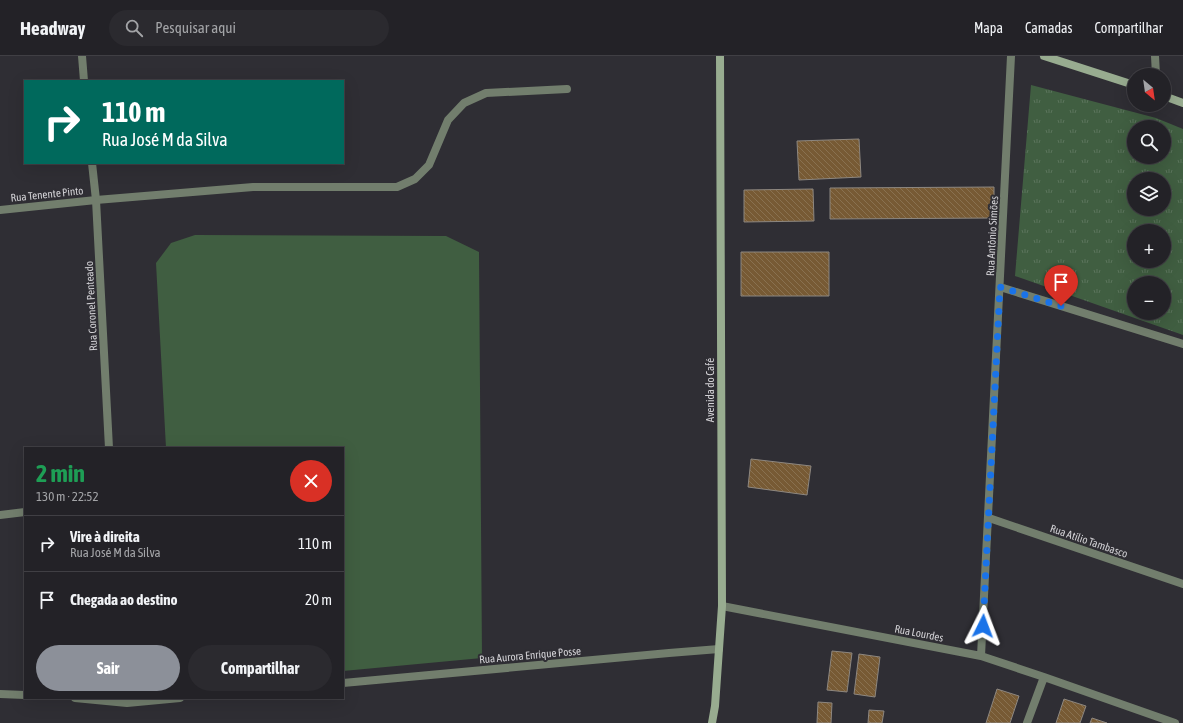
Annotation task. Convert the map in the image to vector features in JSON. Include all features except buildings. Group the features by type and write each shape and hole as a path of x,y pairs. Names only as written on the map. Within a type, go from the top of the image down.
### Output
{"street":[{"path":"82,56 84,80"},
{"name":"Avenida do Café","path":"712,723 720,649 722,606 720,56"},
{"name":"Rua Antônio Simões","path":"981,656 1011,56"},
{"path":"1044,56 1127,84"},
{"path":"1155,56 1156,68"},
{"name":"Rua Tenente Pinto","path":"0,210 96,200 253,187 398,187 415,179 430,165 448,120 464,103 486,93 567,89"},
{"path":"1171,99 1183,103"},
{"name":"Rua Coronel Penteado","path":"92,164 96,200 109,447"},
{"path":"1000,287 1183,344"},
{"path":"0,515 24,512"},
{"name":"Rua Atílio Tambasco","path":"988,518 1183,584"},
{"name":"Rua Lourdes","path":"722,606 981,656 1044,676 1175,723"},
{"name":"Rua Aurora Enrique Posse","path":"344,683 720,649"},
{"path":"1027,723 1044,676"},
{"path":"0,694 24,695"},
{"path":"85,699 127,703 169,699"}],"green space":[{"path":"1031,85 1161,120 1127,120 1127,164 1171,164 1171,124 1183,129 1183,335 1140,320 1171,320 1171,276 1127,276 1127,315 1015,276"},
{"path":"195,235 446,236 479,252 482,658 344,671 344,447 166,447 156,263 171,243"}],"route":[{"path":"983,626 1000,287 1061,306"}]}
